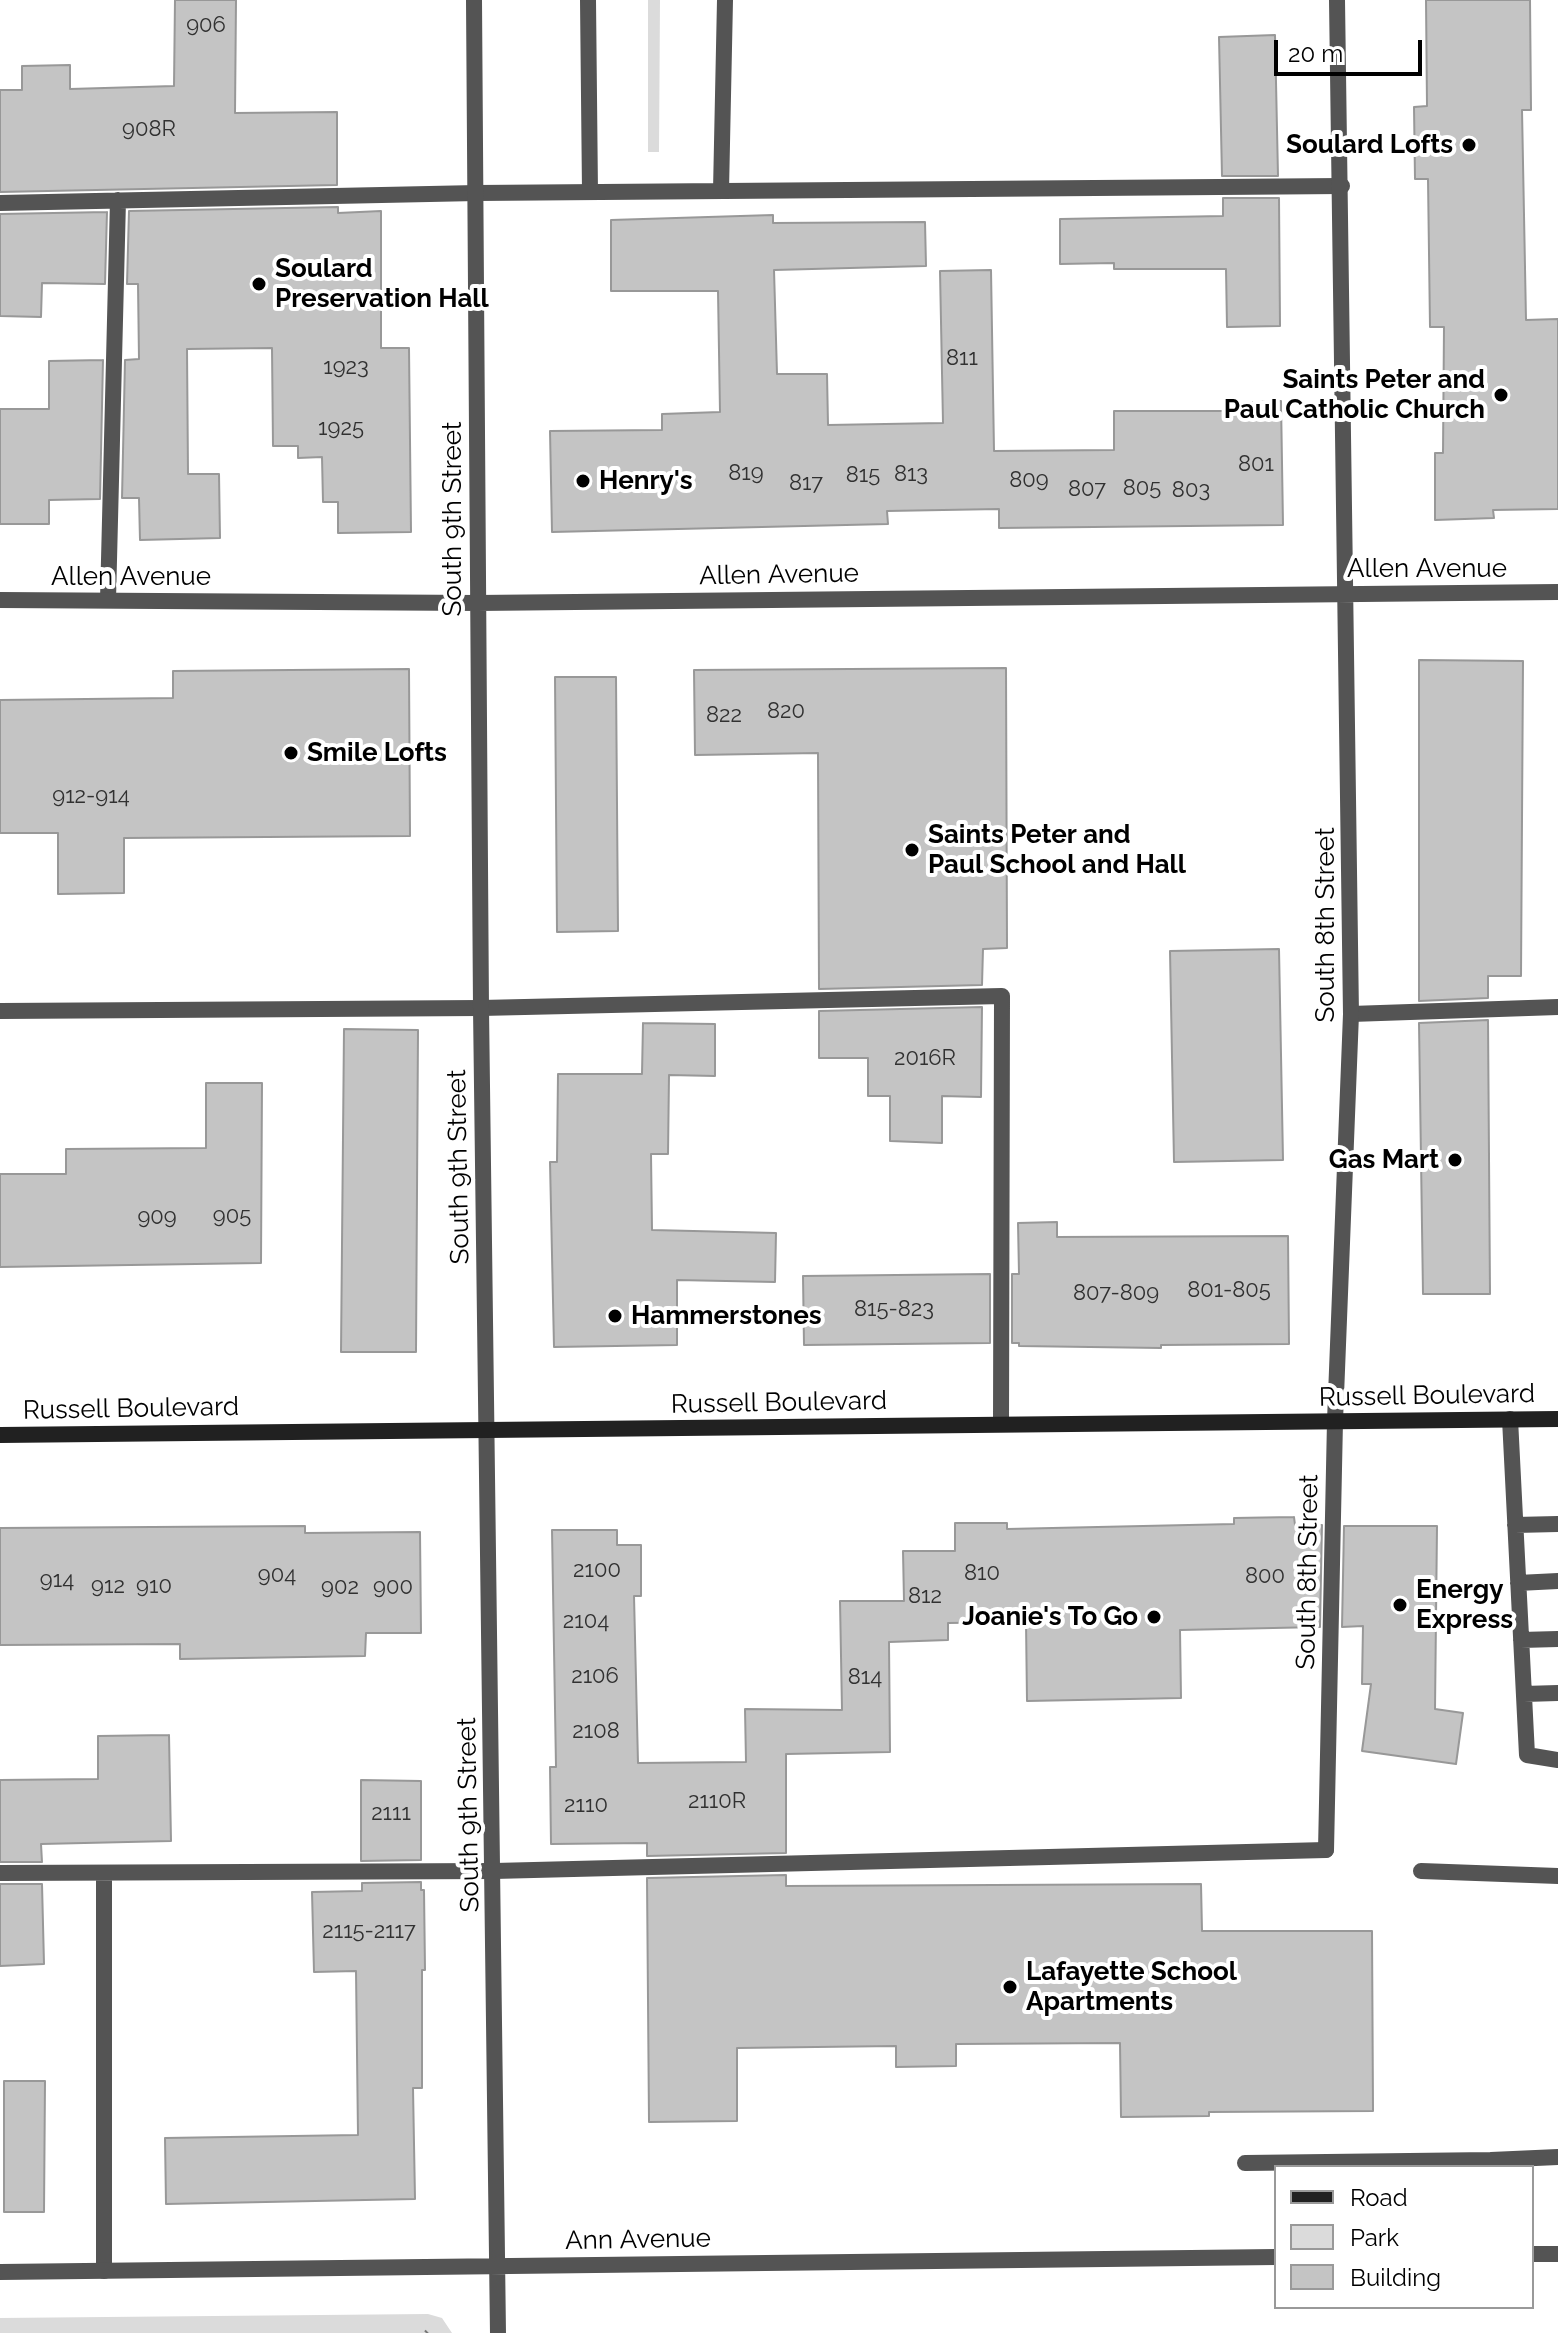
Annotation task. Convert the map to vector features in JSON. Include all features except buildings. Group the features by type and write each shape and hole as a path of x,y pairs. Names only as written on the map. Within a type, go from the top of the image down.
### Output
{"main road":[{"name":"Russell Boulevard","path":"0,1435 1558,1419"}],"street":[{"name":"South 9th Street","path":"474,0 481,1008 498,2333"},
{"path":"588,0 590,192"},
{"path":"721,191 725,0"},
{"name":"South 8th Street","path":"494,1871 1326,1850 1335,1421 1351,1014 1348,593 1337,0"},
{"path":"0,203 477,193 1342,186"},
{"path":"108,600 118,200"},
{"name":"Allen Avenue","path":"0,600 477,603 1558,592"},
{"path":"0,1011 481,1008 1002,996 1001,1424"},
{"path":"1351,1014 1558,1007"},
{"path":"1510,1419 1527,1755 1558,1760"},
{"path":"1515,1525 1558,1524"},
{"path":"1518,1583 1558,1581"},
{"path":"1521,1640 1558,1639"},
{"path":"1524,1694 1558,1693"},
{"path":"0,1873 494,1871"},
{"path":"1421,1871 1558,1876"},
{"path":"104,1873 104,2271"},
{"path":"1245,2163 1491,2163 1558,2157"},
{"path":"1534,2254 1558,2254"},
{"name":"Ann Avenue","path":"0,2272 1274,2257"}],"green space":[{"path":"648,0 660,0 659,152 648,152"},
{"path":"428,2314 442,2318 452,2333 0,2333 0,2318"}],"place":[{"name":"Soulard Lofts","path":"1469,145"},
{"name":"Soulard Preservation Hall","path":"259,284"},
{"name":"Saints Peter and Paul Catholic Church","path":"1501,395"},
{"name":"Henry's","path":"583,481"},
{"name":"Smile Lofts","path":"291,753"},
{"name":"Saints Peter and Paul School and Hall","path":"912,850"},
{"name":"Gas Mart","path":"1455,1160"},
{"name":"Hammerstones","path":"615,1316"},
{"name":"Energy Express","path":"1400,1605"},
{"name":"Joanie's To Go","path":"1154,1617"},
{"name":"Lafayette School Apartments","path":"1010,1987"}]}
